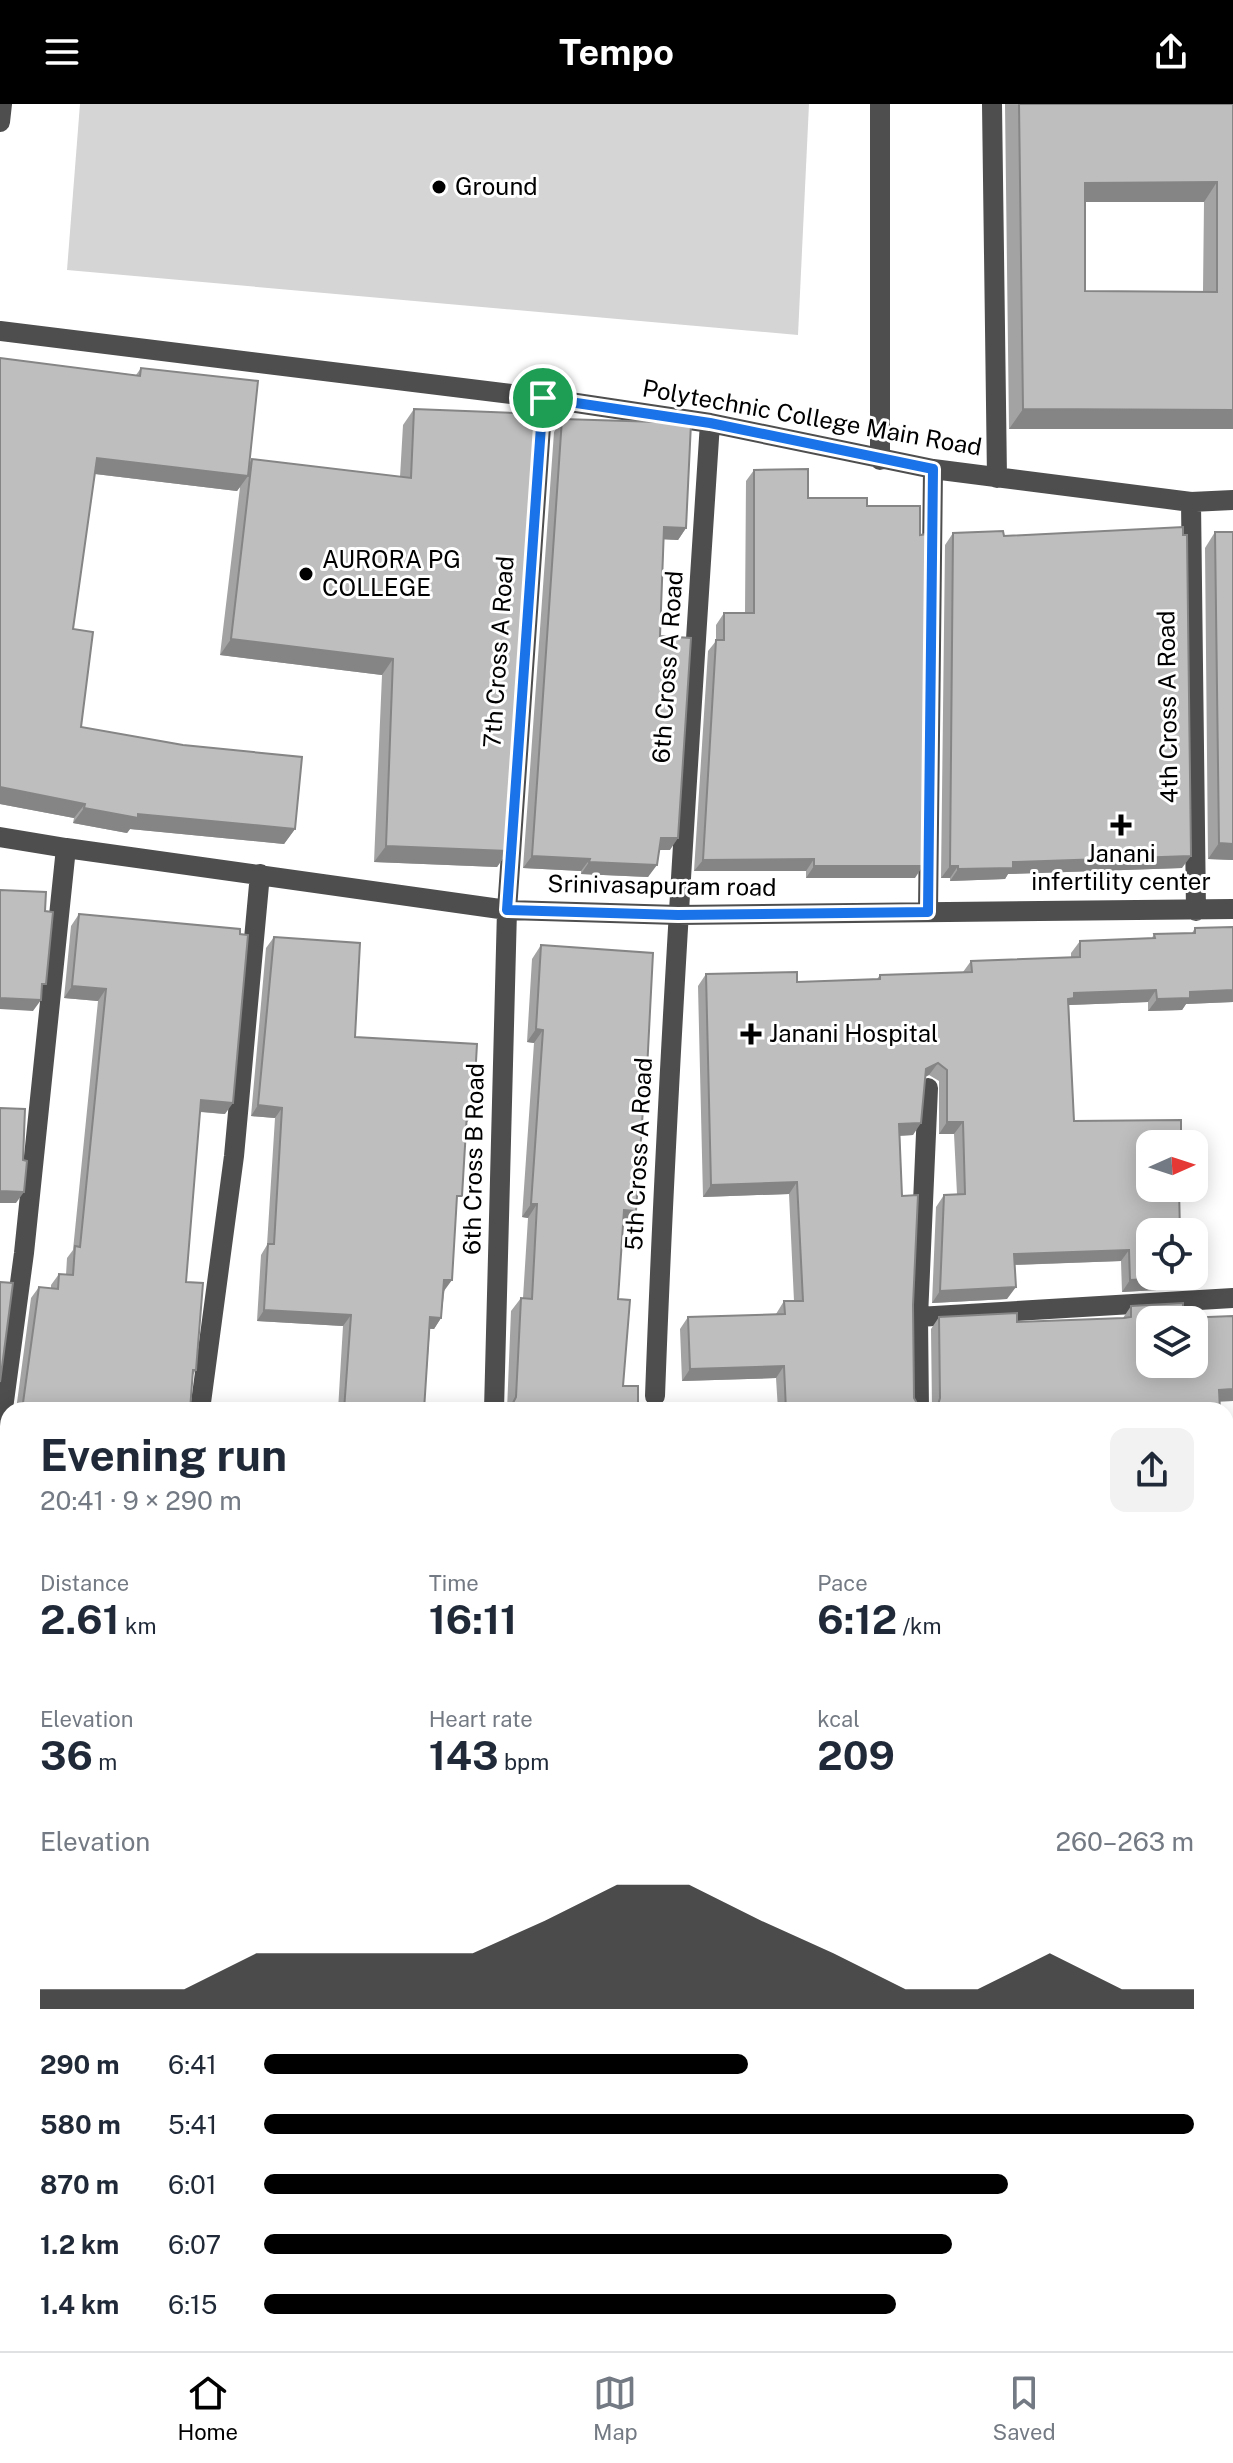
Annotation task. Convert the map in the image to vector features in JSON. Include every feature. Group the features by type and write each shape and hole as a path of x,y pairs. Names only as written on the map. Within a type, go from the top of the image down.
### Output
{"street":[{"path":"0,122 2,104"},
{"path":"880,104 880,460"},
{"path":"992,104 997,478"},
{"name":"Polytechnic College Main Road","path":"0,331 543,398 710,423 880,460 997,478 1191,502 1233,500"},
{"name":"7th Cross A Road","path":"507,910 543,398"},
{"name":"6th Cross A Road","path":"678,915 710,423"},
{"path":"928,912 933,469"},
{"name":"4th Cross A Road","path":"1191,502 1196,911"},
{"name":"Srinivasapuram road","path":"0,837 507,910 678,915 1233,909"},
{"path":"4,1402 24,1253 66,848"},
{"path":"201,1402 234,1156 260,874"},
{"name":"6th Cross B Road","path":"494,1402 507,910"},
{"name":"5th Cross A Road","path":"655,1396 662,1195 678,915"},
{"path":"919,1402 918,1317 928,1088"},
{"path":"918,1317 1233,1298"}],"shaded area":[{"name":"Ground","path":"80,104 809,104 798,335 67,270"}],"building":[{"path":"1019,104 1233,104 1233,410 1023,409","holes":["1217,182 1217,292 1085,291 1085,183"]},
{"path":"0,358 140,376 141,368 258,381 248,476 97,458 73,629 93,632 81,727 183,745 302,757 295,829 138,814 138,818 0,787"},
{"path":"414,409 539,414 508,851 386,846 393,659 231,639 252,459 411,478"},
{"path":"562,419 691,423 686,528 664,527 660,636 691,638 678,838 661,838 657,865 532,856"},
{"path":"808,469 808,498 867,498 867,506 920,506 920,535 927,534 923,866 814,866 814,859 703,860 716,640 724,640 724,613 754,613 754,470"},
{"path":"1183,527 1183,535 1187,535 1191,856 1013,862 1013,868 958,869 958,866 950,866 953,533 1003,531 1004,536"},
{"path":"1215,532 1233,532 1233,844 1219,843"},
{"path":"0,890 46,892 45,911 53,912 46,984 42,984 41,1000 0,998"},
{"path":"79,914 240,929 240,934 248,935 233,1103 201,1100 186,1282 203,1283 191,1402 23,1402 39,1287 58,1289 59,1274 73,1275 75,1246 80,1247 106,989 72,986"},
{"path":"1233,927 1233,990 1190,992 1190,998 1157,999 1156,990 1074,993 1074,998 1068,999 1074,1121 1181,1120 1181,1130 1136,1130 1136,1202 1179,1202 1180,1218 1136,1218 1136,1280 1130,1280 1129,1250 1014,1254 1016,1287 940,1291 944,1195 965,1194 963,1122 947,1122 947,1070 938,1063 926,1069 921,1123 899,1124 902,1196 918,1195 913,1305 916,1402 786,1402 784,1366 690,1369 688,1317 785,1314 784,1301 803,1301 797,1182 711,1185 706,974 797,972 797,982 972,972 971,961 1080,957 1080,941 1195,933 1195,928"},
{"path":"274,937 360,943 355,1037 477,1044 473,1114 467,1113 462,1196 457,1196 452,1280 444,1280 441,1318 430,1317 425,1402 345,1402 351,1315 264,1310 268,1244 274,1244 282,1108 258,1105"},
{"path":"541,945 653,953 636,1211 624,1210 618,1299 630,1300 623,1386 638,1386 638,1402 514,1402 521,1298 532,1299 537,1204 531,1204 543,1030 536,1029"},
{"path":"0,1108 25,1109 23,1160 27,1161 24,1192 0,1191"},
{"path":"0,1282 13,1283 0,1382"},
{"path":"1183,1303 1183,1306 1136,1306 1136,1378 1208,1378 1208,1317 1233,1316 1233,1389 1219,1390 1220,1402 939,1402 939,1317 1017,1313 1017,1322 1131,1317 1131,1306"}],"place":[{"name":"Ground","path":"439,187"},
{"name":"AURORA PG COLLEGE","path":"306,574"},
{"name":"Janani infertility center","path":"1121,825"},
{"name":"Janani Hospital","path":"751,1034"}],"route":[{"path":"543,398 710,423 933,469 928,912 678,915 507,910 543,398"}]}
